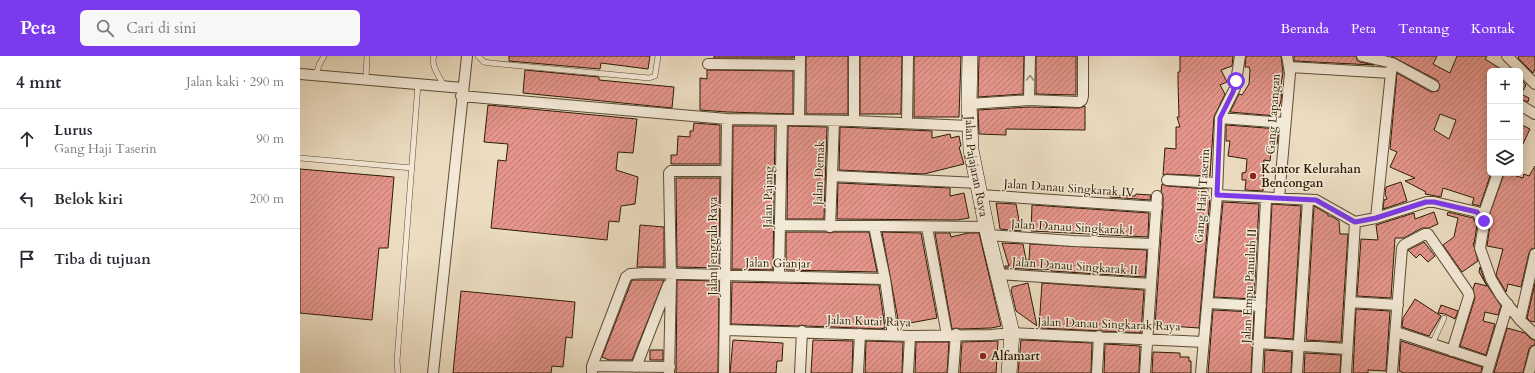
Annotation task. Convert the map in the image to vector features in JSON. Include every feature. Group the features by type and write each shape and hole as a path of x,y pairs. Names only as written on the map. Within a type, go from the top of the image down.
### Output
{"street":[{"path":"433,373 456,168 466,56"},
{"path":"854,56 854,121"},
{"path":"907,124 908,56"},
{"name":"Jalan Pajajaran Raya","path":"970,56 969,126 971,150 987,231 1012,333 1009,373"},
{"path":"1029,100 1030,56"},
{"path":"969,104 1029,100 1075,103 1080,101 1083,96 1083,56"},
{"name":"Gang Haji Taserin","path":"1202,373 1217,195 1220,118 1235,88 1240,56"},
{"name":"Gang Lapangan","path":"1278,198 1290,67 1287,56"},
{"path":"1362,56 1434,86"},
{"path":"1507,56 1535,84"},
{"path":"708,64 800,61 799,120"},
{"path":"1290,67 1391,68"},
{"path":"1376,218 1391,68"},
{"path":"300,74 418,84 445,87 462,92 691,117 854,121 969,126"},
{"path":"1523,107 1535,114"},
{"path":"1220,118 1285,124"},
{"name":"Jalan Jenggala Raya","path":"724,373 726,330 727,119"},
{"name":"Jalan Pajang","path":"779,275 782,120"},
{"name":"Jalan Demak","path":"830,226 834,121"},
{"path":"592,370 669,370 669,173 671,171 726,171"},
{"name":"Jalan Danau Singkarak IV","path":"832,176 1157,207"},
{"path":"1481,217 1484,213 1497,176"},
{"path":"1167,180 1217,183"},
{"path":"1217,195 1319,201 1355,222 1376,218 1430,201 1470,209 1477,212 1484,224 1480,245 1482,256 1493,284 1520,320 1535,334"},
{"path":"1146,373 1157,196"},
{"name":"Jalan Empu Panuluh II","path":"1257,373 1266,200"},
{"path":"1297,373 1308,200"},
{"path":"1346,373 1346,349 1355,222"},
{"name":"Jalan Danau Singkarak I","path":"780,225 927,227 987,231 1073,241 1154,244"},
{"path":"874,226 885,278 893,335"},
{"path":"927,227 952,334 953,373"},
{"path":"1392,373 1403,246 1422,234 1428,234 1468,292 1469,296 1452,351"},
{"path":"1520,320 1535,254"},
{"name":"Jalan Gianjar","path":"592,370 626,277 632,274 670,276 779,275 885,278"},
{"name":"Jalan Danau Singkarak II","path":"997,274 1151,284"},
{"path":"630,369 670,276"},
{"path":"1350,302 1398,305"},
{"path":"1208,303 1261,306"},
{"path":"1487,373 1508,304"},
{"name":"Jalan Kutai Raya","path":"726,330 910,336 952,334 997,335 1012,333"},
{"path":"800,373 802,332"},
{"path":"1396,332 1490,363"},
{"name":"Jalan Danau Singkarak Raya","path":"1012,333 1147,338 1204,342"},
{"path":"858,373 860,334"},
{"path":"908,373 910,336"},
{"path":"1097,373 1099,336"},
{"path":"1259,343 1346,349"},
{"path":"1529,373 1535,351"}],"lane":[{"path":"316,75 324,56"},
{"path":"366,79 367,56"},
{"path":"434,56 432,60 445,87"},
{"path":"478,56 484,62 497,64 649,78 655,76 658,56"},
{"path":"398,373 397,361 418,84"},
{"path":"300,158 412,168"},
{"path":"1432,344 1444,318"}],"building":[{"path":"509,56 650,56 648,69 601,63 600,69 509,61"},
{"path":"714,56 794,56 793,58 714,58"},
{"path":"806,56 848,56 848,114 806,114"},
{"path":"860,56 902,56 901,114 860,114"},
{"path":"914,56 961,56 959,117 914,117"},
{"path":"979,56 1024,56 1023,94 978,97"},
{"path":"1036,56 1076,56 1076,95 1036,94"},
{"path":"1180,56 1233,56 1232,66 1221,70 1227,82 1220,85 1225,94 1214,117 1210,176 1163,175 1165,148 1176,149 1176,127 1180,127 1177,117 1179,117 1178,72 1180,72"},
{"path":"1246,56 1281,56 1283,73 1280,90 1282,91 1281,101 1276,116 1230,112 1239,94 1242,95 1249,84 1250,70 1249,67 1245,67"},
{"path":"1294,56 1356,56 1357,60 1360,62 1374,65 1294,61"},
{"path":"1391,56 1437,56 1433,64 1450,73 1457,56 1487,56 1485,59 1499,68 1487,68 1487,176 1490,176 1480,206 1472,204 1474,198 1443,188 1441,197 1425,194 1426,192 1405,181 1415,178 1390,167 1397,152 1390,149 1397,73 1431,92 1438,91 1440,86 1437,80","holes":["1440,114 1456,120 1449,139 1434,130"]},
{"path":"1519,56 1535,56 1535,69 1533,73 1518,58"},
{"path":"525,70 599,77 599,80 674,87 672,108 523,93"},
{"path":"707,70 793,71 793,114 700,110 700,78 707,79"},
{"path":"1523,82 1526,85 1523,90"},
{"path":"1523,95 1529,98 1528,102 1523,100"},
{"path":"488,105 637,119 633,153 618,152 616,170 638,177 635,204 621,206 619,222 609,221 607,240 491,228 498,160 506,161 508,144 484,142"},
{"path":"1085,106 1085,130 1006,129 1006,135 979,134 978,110 1029,107 1079,108"},
{"path":"694,123 720,125 720,164 671,164 671,155 677,155 678,136 690,137 690,131 693,131"},
{"path":"1226,125 1279,129 1277,144 1272,143 1270,161 1264,160 1263,191 1245,190 1246,180 1242,180 1242,173 1246,172 1247,159 1228,156 1230,141 1226,141"},
{"path":"733,126 775,126 773,270 732,269"},
{"path":"788,126 827,127 824,219 787,219"},
{"path":"1523,126 1530,129 1523,144"},
{"path":"840,127 932,131 932,138 950,134 951,138 959,136 961,146 959,147 964,164 924,174 839,170"},
{"path":"1535,166 1535,248 1531,249 1529,253 1521,287 1508,284 1506,292 1496,275 1503,249 1487,246 1490,225 1488,218 1503,176 1516,176 1523,178 1524,174 1529,176"},
{"path":"300,169 394,177 388,248 379,248 372,320 300,313"},
{"path":"676,178 720,178 719,268 677,267"},
{"path":"1401,182 1407,201 1383,209 1384,200 1387,199 1385,194 1386,187"},
{"path":"838,183 950,188 950,196 964,193 969,218 957,220 837,219"},
{"path":"1162,184 1167,186 1208,189 1207,197 1210,197 1199,328 1155,325 1163,207 1163,196 1161,191"},
{"path":"1136,194 1151,195 1150,200 1110,197 1110,195 1135,196"},
{"path":"1223,202 1259,204 1254,299 1214,297"},
{"path":"996,203 1016,204 1021,231 1000,229"},
{"path":"1272,204 1301,206 1293,339 1265,337"},
{"path":"1032,205 1149,213 1148,237 1031,231"},
{"path":"1314,206 1328,214 1328,216 1331,216 1339,221 1340,234 1348,234 1341,342 1306,340"},
{"path":"1434,212 1438,224 1429,228 1422,228 1404,238 1395,238 1391,298 1357,296 1361,239 1378,240 1376,225 1414,213 1415,219"},
{"path":"1448,212 1473,218 1477,225 1474,244 1473,243 1478,261 1462,272 1443,245 1454,237 1458,218 1447,215"},
{"path":"640,225 664,227 664,267 637,267"},
{"path":"786,232 869,232 877,272 786,270"},
{"path":"882,232 921,233 937,318 899,325"},
{"path":"935,233 950,233 951,237 968,233 979,233 1001,326 991,328 952,329"},
{"path":"1424,242 1435,256 1428,262 1420,254 1416,258 1408,250"},
{"path":"1002,243 1023,244 1026,260 1029,260 1030,244 1147,250 1145,277 1051,271 1051,269 1041,270 1005,268 1005,266 1009,266"},
{"path":"1480,267 1485,282 1501,306 1498,315 1485,312 1483,321 1495,324 1486,355 1460,346 1475,298 1473,289 1475,283 1487,286 1479,272"},
{"path":"632,280 664,280 632,360 609,360 602,357"},
{"path":"677,280 719,281 718,373 676,373"},
{"path":"732,282 879,285 885,328 731,324"},
{"path":"1028,283 1037,326 1016,311 1011,290 1012,287"},
{"path":"1042,283 1144,290 1141,333 1039,328"},
{"path":"1535,283 1535,322 1530,321 1527,318"},
{"path":"461,291 575,302 572,338 566,337 563,367 552,366 551,373 453,373"},
{"path":"1415,299 1441,316 1429,336 1402,327 1403,318"},
{"path":"1441,305 1458,311 1455,319 1445,314 1438,313"},
{"path":"1356,309 1390,311 1386,371 1368,370 1368,373 1353,373"},
{"path":"1213,310 1254,312 1251,373 1208,373"},
{"path":"1507,328 1525,333 1531,339 1535,340 1535,345 1531,346 1529,349 1523,373 1494,373"},
{"path":"733,340 783,343 782,361 777,361 776,373 730,373"},
{"path":"813,340 853,341 852,373 811,373"},
{"path":"1021,340 1092,343 1091,373 1018,373"},
{"path":"866,341 903,342 902,373 865,373"},
{"path":"998,341 996,373 960,373 962,342"},
{"path":"1401,341 1482,367 1481,373 1404,373 1399,371"},
{"path":"916,342 949,342 947,373 915,373"},
{"path":"1105,344 1140,346 1139,373 1104,373"},
{"path":"650,350 663,350 663,360 650,360"},
{"path":"1265,350 1292,352 1291,373 1264,373"},
{"path":"1153,352 1180,353 1180,357 1189,357 1189,361 1191,361 1191,373 1152,373"},
{"path":"1305,353 1341,355 1340,373 1304,373"}],"place":[{"name":"Kantor Kelurahan Bencongan","path":"1253,176"},
{"name":"Alfamart","path":"983,356"}],"route":[{"path":"1236,81 1235,88 1220,118 1217,195 1316,200 1355,222 1376,218 1430,201 1470,209 1477,212 1484,221"}]}
